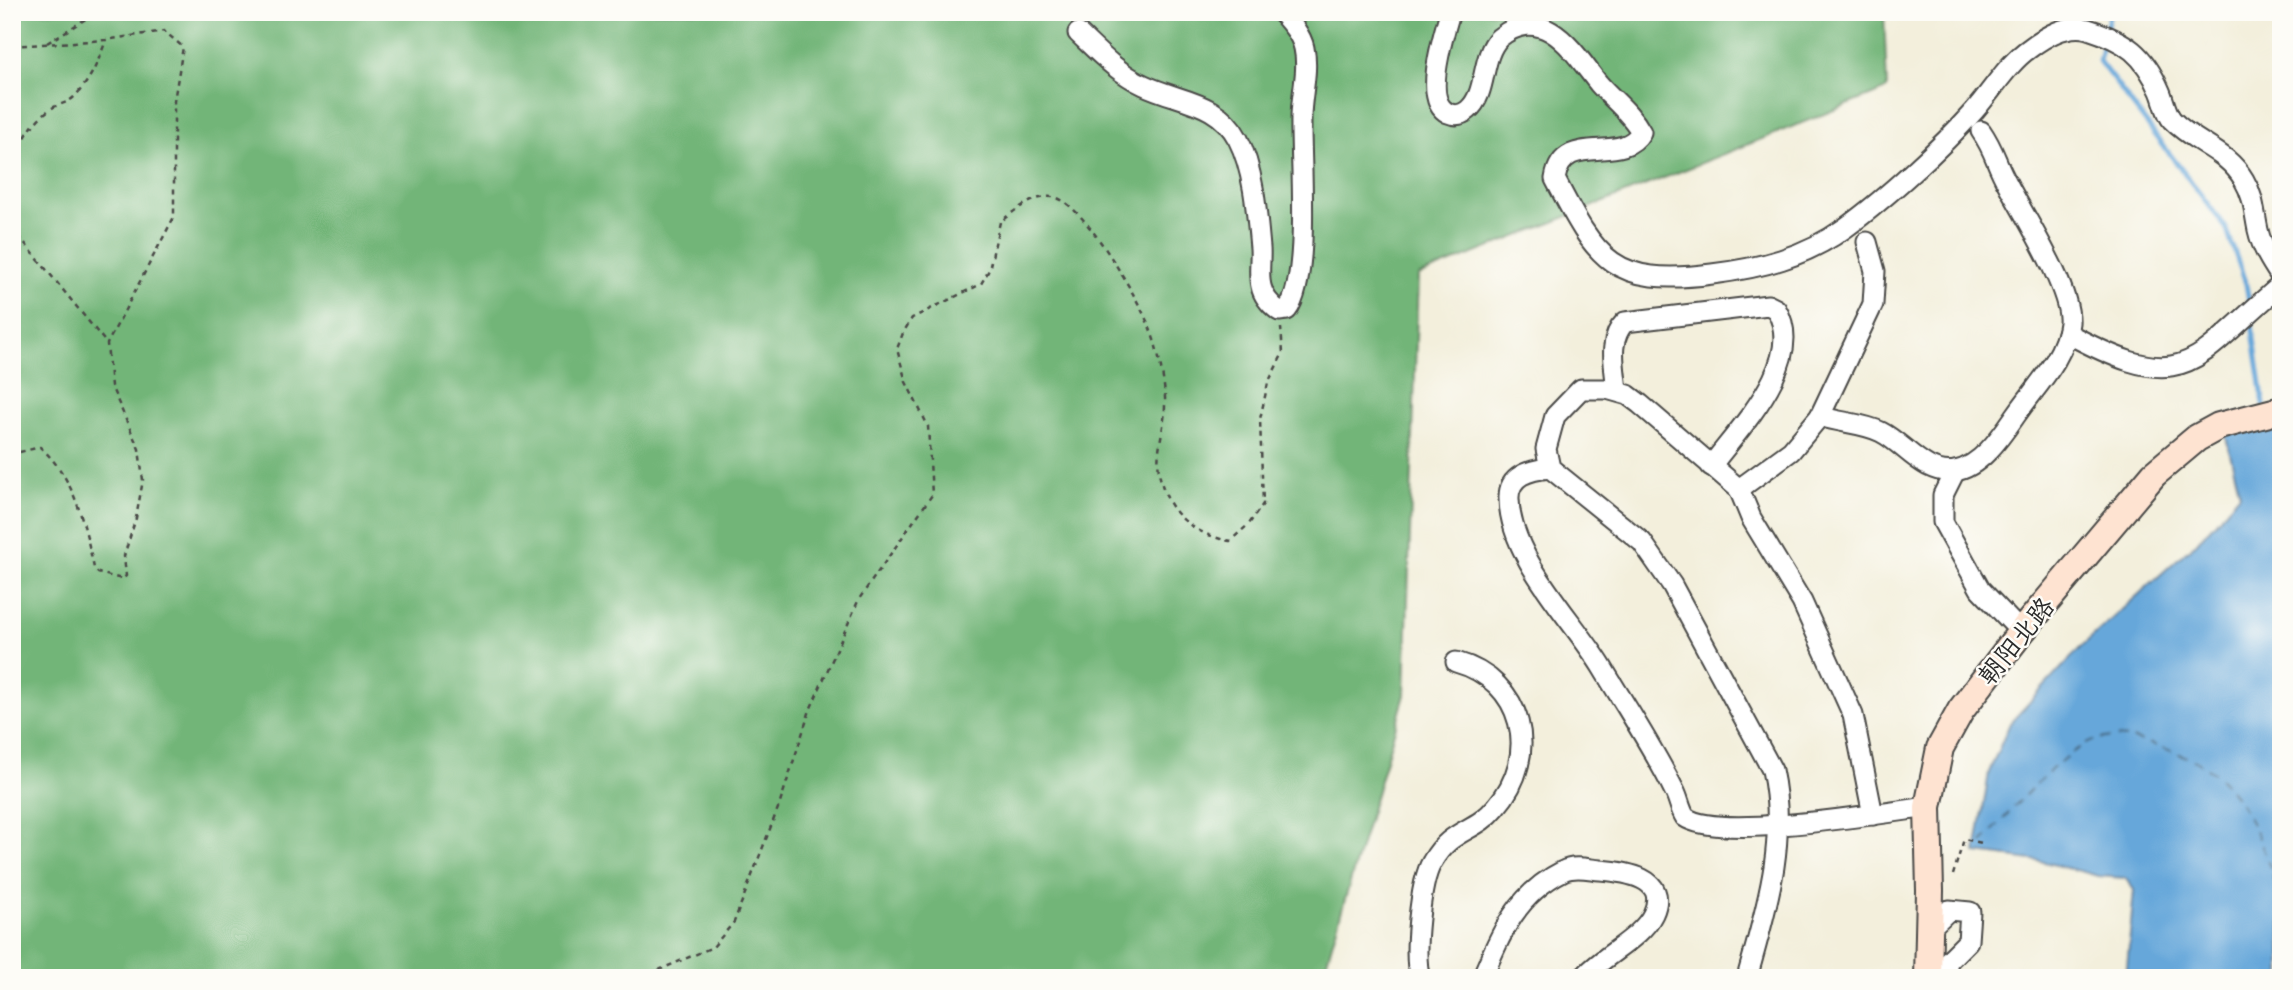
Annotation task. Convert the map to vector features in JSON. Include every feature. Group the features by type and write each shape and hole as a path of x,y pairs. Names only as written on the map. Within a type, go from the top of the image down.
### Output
{"main road":[{"name":"朝阳北路","path":"1928,978 1928,807 1940,748 1961,710 2021,632 2154,474 2197,438 2239,420 2281,410"}],"street":[{"path":"1078,33 1115,69 1145,86 1208,106 1226,120 1239,141 1255,208 1261,286 1270,304 1279,311 1287,310 1294,300 1301,253 1301,116 1306,67 1304,46 1294,26 1281,12"},
{"path":"1450,12 1437,55 1437,86 1440,104 1445,112 1457,115 1467,111 1475,100 1486,57 1499,37 1528,22 1545,24 1563,34 1595,79 1635,120 1641,132 1636,141 1626,148 1587,148 1565,158 1557,168 1555,179 1594,248 1611,264 1634,274 1686,278 1783,261 1836,234 1951,135 2027,49 2048,36 2072,27 2086,28 2120,42 2148,65 2170,117 2186,132 2234,162 2255,204 2258,228 2278,284 2231,333 2207,353 2183,363 2149,367 2118,359 2067,333"},
{"path":"1820,416 1871,428 1895,440 1928,467 1955,471 1968,466 1997,441 2057,358 2069,321 2065,296 2006,181 1996,152 1981,131"},
{"path":"1739,489 1791,451 1820,416 1873,304 1875,271 1867,242"},
{"path":"1617,391 1613,345 1619,328 1625,322 1768,305 1776,309 1782,327 1782,362 1757,404 1711,466"},
{"path":"1747,978 1772,891 1778,802 1772,770 1672,585 1629,529 1550,468 1546,449 1549,430 1564,404 1581,389 1617,391 1640,404 1739,489 1751,518 1802,602 1853,715 1873,815"},
{"path":"1550,468 1520,475 1512,484 1509,498 1512,517 1525,555 1601,665 1674,791 1685,817 1697,823 1776,827 1928,807"},
{"path":"1955,471 1943,495 1943,522 1980,589 2021,632"},
{"path":"1420,978 1417,964 1425,883 1430,866 1445,841 1481,821 1495,809 1510,786 1520,739 1517,710 1485,673 1456,662"},
{"path":"1482,978 1499,936 1514,910 1535,890 1566,869 1633,873 1645,879 1653,888 1656,898 1651,917 1636,934 1597,962 1583,978"},
{"path":"1929,929 1949,910 1970,912 1968,941 1947,961 1947,978"}],"path":[{"path":"44,44 97,12"},
{"path":"12,46 106,40 164,31 183,47 174,101 174,217 107,344 111,386 139,449 143,480 136,518 124,556 126,576 122,579 98,573 94,568 79,502 53,458 40,447 12,454"},
{"path":"12,175 16,155 28,131 50,109 72,100 95,71 106,40"},
{"path":"640,978 713,947 734,922 780,803 810,710 859,599 932,495 928,426 905,382 897,349 902,333 912,318 981,284 989,270 1000,222 1019,207 1040,199 1056,198 1069,206 1086,223 1110,254 1150,327 1160,370 1166,404 1158,441 1159,472 1165,495 1183,520 1207,537 1230,541 1249,524 1263,504 1259,419 1268,383 1283,353 1279,311"},
{"path":"12,206 19,236 107,344"},
{"path":"1930,891 1949,887 1964,839 1982,843"}],"green space":[{"path":"12,12 1884,12 1887,89 1418,276 1405,695 1322,978 12,978"}],"water":[{"path":"2281,417 2281,978 2126,978 2134,890 2125,878 2098,876 2040,861 1976,853 1989,772 2010,723 2083,645 2203,536 2240,494 2225,433"}],"waterway":[{"path":"2106,30 2110,12"},
{"path":"2104,39 2099,61 2226,228 2246,284 2250,308"},
{"path":"2251,318 2264,405"}],"ferry route":[{"path":"1982,843 2035,785 2082,746 2111,737 2133,739 2194,760 2215,774 2229,788 2252,824 2281,903"}]}
